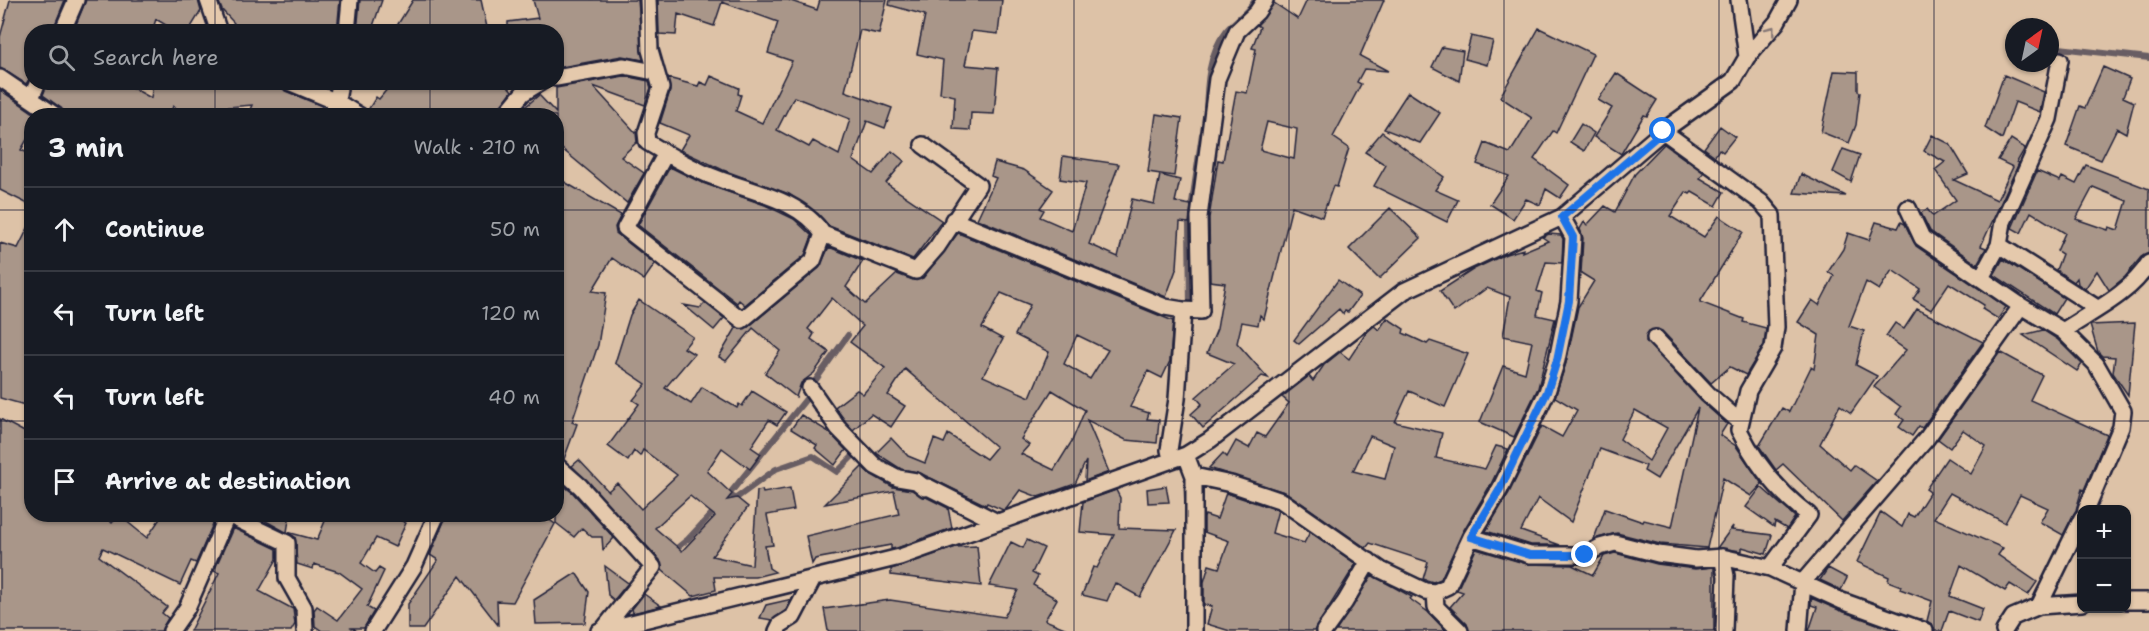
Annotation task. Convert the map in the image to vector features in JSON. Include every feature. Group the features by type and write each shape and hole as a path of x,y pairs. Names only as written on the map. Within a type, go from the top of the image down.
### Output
{"street":[{"path":"66,24 76,0"},
{"path":"208,0 216,24"},
{"path":"348,24 350,0"},
{"path":"648,0 650,50 660,88 646,133 647,142 705,174 777,199 818,227 823,234 854,248 888,257 916,271 936,247 978,185 923,145"},
{"path":"953,220 1165,307 1201,311 1199,216 1217,79 1237,31 1257,12 1264,0"},
{"path":"1739,0 1748,57"},
{"path":"601,631 900,557 1178,457 1210,440 1404,291 1562,217 1663,131 1732,81 1748,57 1777,22 1789,0"},
{"path":"1981,278 1999,245 2003,222 2049,119 2060,60"},
{"path":"564,77 624,66 654,72"},
{"path":"0,78 45,108"},
{"path":"31,98 34,90"},
{"path":"302,90 332,108"},
{"path":"334,108 338,90"},
{"path":"511,108 528,90"},
{"path":"1663,131 1761,202 1772,215 1776,305 1773,348 1748,391 1739,430 1752,455 1786,498 1809,515 1770,568"},
{"path":"666,153 625,228 742,320 813,261 823,234"},
{"path":"1908,208 1922,238 2063,332 2096,364 2123,411 2121,427 2088,505"},
{"path":"1188,310 1169,450 1194,476 1231,484 1282,501 1369,561 1425,591 1436,592 1448,586 1471,537 1500,489 1547,392 1557,360 1569,301 1573,237 1562,217"},
{"path":"1999,245 2097,308"},
{"path":"2063,332 2139,279 2149,263"},
{"path":"1799,631 1803,582 1928,438 2022,306"},
{"path":"1655,338 1708,394 1740,422"},
{"path":"810,388 838,428 875,466 898,478 916,481 925,488 928,487 997,522"},
{"path":"564,472 580,486 653,567 601,631"},
{"path":"1194,476 1194,631"},
{"path":"171,631 187,608 225,522"},
{"path":"243,522 287,543 287,578 304,608 304,631"},
{"path":"373,631 414,566 433,522"},
{"path":"2039,606 2077,528"},
{"path":"1471,537 1530,555 1585,555 1600,547 1615,543 1677,557 1696,559 1722,557 1770,568 1842,601 1925,631"},
{"path":"1722,557 1726,576 1724,631"},
{"path":"1324,631 1345,602 1369,561"},
{"path":"777,631 780,625 794,618 813,579"},
{"path":"1436,592 1436,607 1460,631"},
{"path":"2131,601 2149,601"},
{"path":"2004,631 2013,617 2039,606 2077,603"}],"building":[{"path":"10,0 65,0 55,24 24,24 24,83 0,68 0,37"},
{"path":"86,0 198,0 201,11 193,24 164,24 156,19 154,24 76,24"},
{"path":"218,0 340,0 338,24 233,24 222,10"},
{"path":"360,0 382,0 374,24 358,24"},
{"path":"413,0 481,0 486,24 398,24"},
{"path":"533,0 638,0 643,60 622,56 564,67 564,24 508,24 508,22 538,18"},
{"path":"658,0 788,0 817,10 820,0 887,0 879,34 860,30 845,91 892,108 885,128 867,121 853,160 873,174 892,151 904,161 886,183 942,221 913,259 829,226 818,214 789,194 723,170 680,150 689,135 660,123 670,91 668,78 698,86 700,82 707,85 711,76 739,88 738,94 741,95 736,111 762,123 792,61 768,53 778,22 722,2 714,26 678,14 676,35 659,34","holes":["794,97 850,119 839,155 813,141 809,147 777,130"]},
{"path":"890,0 1002,0 998,34 972,31 965,65 998,68 994,114 971,113 970,130 953,129 955,96 940,93 943,60 917,54 925,15 889,5"},
{"path":"1307,0 1384,0 1360,56 1388,71 1364,69 1357,82 1361,84 1333,137 1349,148 1337,187 1333,186 1322,217 1292,206 1264,319 1260,315 1258,325 1242,322 1237,343 1268,378 1262,376 1203,428 1191,414 1202,404 1196,397 1234,364 1207,353 1217,329 1225,283 1210,281 1209,218 1218,160 1223,161 1236,91 1247,93 1256,49 1252,48 1260,27 1257,25 1274,3 1298,19","holes":["1267,122 1297,129 1294,159 1260,150"]},
{"path":"1539,28 1593,54 1556,133 1553,131 1534,159 1569,185 1560,198 1546,189 1540,205 1526,199 1513,219 1490,204 1509,176 1477,164 1485,143 1510,153 1532,118 1500,97"},
{"path":"1471,36 1493,41 1487,65 1465,59"},
{"path":"1442,47 1463,51 1459,81 1432,67"},
{"path":"2103,67 2130,79 2123,97 2134,102 2126,133 2117,128 2101,160 2066,146 2080,106 2085,108"},
{"path":"1834,71 1858,72 1858,91 1860,92 1856,125 1849,143 1821,132"},
{"path":"1616,73 1657,100 1647,116 1644,115 1621,154 1594,137 1612,108 1598,100"},
{"path":"2004,75 2044,92 2040,112 2015,102 2002,139 1985,128"},
{"path":"624,76 649,81 651,88 645,105 593,86 636,133 637,142 621,157 644,173 627,203 564,151 564,108 556,108 556,90 564,90 564,87"},
{"path":"0,90 26,108 24,108 24,145 21,150 24,151 24,202 0,190"},
{"path":"45,90 136,90 151,98 152,90 284,90 322,106 321,108 251,108 252,105 216,108 176,108 173,106 172,108 61,108 43,95"},
{"path":"386,90 512,91 500,108 369,108 376,97 379,99"},
{"path":"1408,92 1440,113 1420,143 1384,129"},
{"path":"539,95 551,108 524,108"},
{"path":"1156,114 1182,118 1174,176 1148,172"},
{"path":"1581,124 1594,133 1584,151 1570,142"},
{"path":"1720,126 1735,137 1723,152 1719,149 1715,156 1704,148"},
{"path":"1382,132 1444,177 1435,190 1458,200 1447,222 1374,186 1386,165 1365,152"},
{"path":"1932,135 1950,144 1968,174 1954,180 1997,200 2013,167 1998,160 2011,139 2025,148 1981,246 1986,248 1977,264 1930,231 1921,213 1927,209 1933,216 1956,200 1935,170 1945,162 1924,151"},
{"path":"1664,144 1704,173 1700,178 1724,192 1716,206 1692,192 1690,194 1686,192 1670,216 1704,237 1719,216 1743,232 1700,302 1744,319 1743,322 1766,328 1764,345 1746,375 1730,367 1711,383 1662,331 1657,329 1649,331 1646,341 1701,401 1727,424 1720,435 1736,446 1762,484 1751,496 1723,478 1707,548 1660,544 1617,533 1594,539 1605,509 1643,522 1644,520 1672,527 1698,408 1657,479 1644,471 1646,466 1600,449 1571,522 1538,498 1521,531 1560,545 1531,545 1486,531 1509,493 1542,426 1562,437 1577,410 1555,397 1566,363 1578,307 1594,281 1581,273 1583,238 1580,229 1584,222 1587,225 1605,206 1615,212 1635,174","holes":["1635,410 1667,428 1649,461 1620,439"]},
{"path":"1843,149 1860,155 1851,182 1833,172"},
{"path":"1063,156 1119,164 1089,244 1118,257 1132,199 1154,204 1160,175 1180,180 1175,202 1191,205 1189,223 1180,222 1177,267 1166,297 977,219 996,178 991,176 995,162 1024,170 1053,190 1040,208 1044,210 1040,217 1072,231 1086,183 1060,179"},
{"path":"2086,165 2149,189 2149,253 2141,257 2125,277 2109,290 2097,271 2085,289 2078,284 2077,278 2074,282 2056,270 2062,254 2057,251 2065,233 2031,212 2021,233 2012,228 2037,171 2060,181 2062,177 2076,184","holes":["2093,187 2127,201 2118,230 2109,227 2108,230 2076,219"]},
{"path":"670,167 700,182 765,205 794,219 812,236 805,255 745,305 739,300 737,303 638,225"},
{"path":"1801,174 1846,196 1794,193"},
{"path":"564,182 621,215 615,227 616,233 655,264 644,280 612,258 592,291 606,293 598,345 572,422 577,424 564,459"},
{"path":"1390,208 1421,238 1379,279 1349,249"},
{"path":"1876,222 1898,228 1901,222 1905,224 1916,246 2006,307 1998,319 1982,309 1984,305 1949,283 1931,310 1913,299 1920,289 1892,270 1879,290 1866,282 1849,326 1864,331 1856,365 1877,376 1851,413 1840,405 1820,444 1850,470 1854,465 1877,481 1842,521 1783,464 1776,470 1759,446 1782,408 1789,412 1811,367 1814,369 1819,335 1798,322 1812,300 1819,305 1834,276 1828,272 1843,249 1848,233 1869,240"},
{"path":"958,233 1173,321 1170,361 1162,378 1148,371 1130,407 1149,413 1147,419 1159,420 1157,443 1126,440 1087,420 1109,472 1085,481 1086,461 1075,484 1038,497 1020,490 1003,510 987,503 986,505 918,472 901,469 876,453 891,438 908,456 925,463 934,439 944,443 948,434 986,459 996,447 905,369 888,395 905,406 891,427 871,414 853,430 846,422 835,407 857,390 863,394 885,368 850,342 863,326 832,298 808,329 814,334 811,339 829,352 814,373 801,383 796,397 765,373 780,351 753,328 726,361 719,357 736,328 748,327 819,268 829,247 863,261 846,287 865,304 897,274 913,280 923,278","holes":["1001,293 1030,305 1015,335 1049,352 1030,397 983,376 1003,339 982,328","1077,335 1108,350 1090,379 1064,364","1052,390 1085,410 1072,441 1054,470 1021,454 1029,445 1021,439"]},
{"path":"1549,234 1561,235 1563,239 1562,263 1546,262 1537,291 1542,293 1537,315 1555,319 1538,388 1514,437 1480,422 1503,366 1525,373 1532,342 1503,336 1510,297 1487,288 1454,312 1440,291 1474,269 1506,254 1523,249 1522,252 1548,241 1542,237"},
{"path":"24,236 24,405 0,398 0,243 18,248"},
{"path":"2003,259 2064,298 2054,314 1994,275"},
{"path":"1338,280 1360,296 1348,312 1345,311 1343,314 1339,309 1299,344 1294,340"},
{"path":"639,300 693,337 684,348 694,354 665,388 691,404 702,387 737,408 739,404 742,406 752,391 786,412 777,425 769,420 751,447 761,454 750,469 722,448 707,471 732,494 727,500 737,498 748,507 712,556 752,565 757,491 762,490 763,493 790,488 794,510 767,515 773,545 765,546 769,568 775,572 755,577 714,577 716,590 693,596 662,570 660,560 572,466 579,460 608,491 617,483 641,509 677,475 643,450 640,456 634,451 628,461 608,446 639,404 633,400 646,384 615,363 630,315","holes":["690,496 715,516 682,551 655,528"]},
{"path":"705,303 724,318 714,330 684,305 700,308"},
{"path":"1917,309 1983,342 1922,428 1919,426 1912,436 1899,427 1904,420 1896,414 1901,407 1874,387 1906,350 1886,336 1895,323 1904,329"},
{"path":"1387,318 1404,329 1403,333 1427,344 1430,341 1468,354 1445,407 1409,391 1395,422 1442,433 1436,458 1485,469 1496,446 1508,449 1491,484 1462,533 1441,579 1433,582 1423,579 1428,562 1370,543 1366,548 1287,493 1209,468 1223,453 1227,457 1236,441 1249,448 1257,433 1265,437 1289,403 1282,397 1309,376 1313,381 1324,365 1340,352 1349,359 1366,333 1374,326 1379,330","holes":["1370,436 1394,446 1385,479 1353,471"]},
{"path":"2135,323 2128,395 2113,373 2115,357 2102,356 2098,352 2090,325"},
{"path":"2043,330 2057,339 2082,364 2077,371 2023,335"},
{"path":"2000,352 2042,375 2030,400 2107,435 2084,490 2082,489 2076,510 2063,535 2040,522 2048,508 2020,495 2005,523 1950,493 1934,518 2003,548 1998,555 2037,582 2028,595 2010,584 2005,591 1961,565 1950,596 1983,609 1978,622 1949,611 1942,631 1935,631 1933,625 1927,621 1932,601 1900,589 1901,586 1888,581 1889,577 1857,562 1881,512 1902,527 1908,514 1914,517 1930,492 1926,489 1947,458 1971,474 1986,446 1963,430 1950,448 1938,439"},
{"path":"801,415 829,432 846,450 835,465 815,448 817,445 791,429"},
{"path":"0,419 24,432 24,522 128,522 147,538 158,522 214,522 196,563 191,561 180,585 103,548 99,556 167,607 162,613 168,618 161,631 0,631"},
{"path":"862,467 893,487 912,490 948,508 952,528 897,548 891,549 891,545 815,559 812,564 806,536 899,514 894,491 825,504"},
{"path":"564,486 614,538 603,550 602,537 592,537 582,528 574,537 556,523 564,522"},
{"path":"1166,486 1169,502 1148,503 1147,489"},
{"path":"1761,487 1795,517 1787,529 1775,522 1774,527 1746,507"},
{"path":"1116,490 1120,498 1119,528 1176,530 1140,597 1115,583 1107,601 1082,595 1093,567 1097,568 1114,535 1080,532 1083,502"},
{"path":"1226,493 1278,510 1272,533 1304,543 1310,532 1356,564 1314,631 1230,631 1207,624 1212,606 1204,605 1204,582 1209,565 1219,568 1229,541 1204,532 1204,518 1205,515 1217,519"},
{"path":"268,522 289,522 287,532 317,540 325,522 406,523 395,547 376,538 361,563 375,573 379,568 384,571 367,607 374,611 364,628 352,628 357,631 322,631 315,626 314,610 317,606 338,620 362,589 339,572 314,564 313,569 297,564 295,537"},
{"path":"444,522 552,522 555,524 513,602 497,601 498,625 460,576 423,629 408,629 408,604 438,560 430,555"},
{"path":"1733,526 1732,530 1772,535 1766,554 1742,547 1742,551 1717,548"},
{"path":"233,528 277,549 277,559 259,591 293,609 295,624 291,631 190,631 219,573 214,571"},
{"path":"1027,540 1044,548 1032,573 1038,576 1033,585 1057,599 1045,620 1072,631 828,631 824,609 890,600 1004,617 1018,590 989,586 1011,542 1023,548"},
{"path":"977,546 981,586 891,575 891,569 956,547"},
{"path":"1476,549 1527,564 1572,565 1593,575 1604,556 1615,553 1657,564 1695,569 1714,567 1714,631 1469,631 1467,624 1450,607 1463,592 1457,590"},
{"path":"605,566 628,583 614,600 608,595"},
{"path":"1828,568 1847,578 1841,590 1820,580"},
{"path":"576,573 589,592 585,623 536,624 534,600"},
{"path":"1372,575 1412,597 1410,599 1428,612 1446,631 1336,631"},
{"path":"644,594 661,606 633,613 632,609"},
{"path":"1811,598 1896,631 1809,631 1817,607 1811,605"},
{"path":"792,599 786,610 772,620 760,618 766,605"}],"waterway":[{"path":"1206,112 1208,80 1215,49 1226,31 1255,0"},
{"path":"2059,48 2149,58"},
{"path":"1190,309 1189,223 1202,134"},
{"path":"727,497 810,394 810,388 848,335"},
{"path":"730,494 735,499 776,469 813,456 837,472 858,451"},
{"path":"1186,481 1187,500"},
{"path":"653,567 688,539 716,509"}],"route":[{"path":"1585,555 1530,555 1471,537 1500,489 1547,392 1557,360 1569,301 1573,237 1562,217 1599,188 1663,131"}]}
